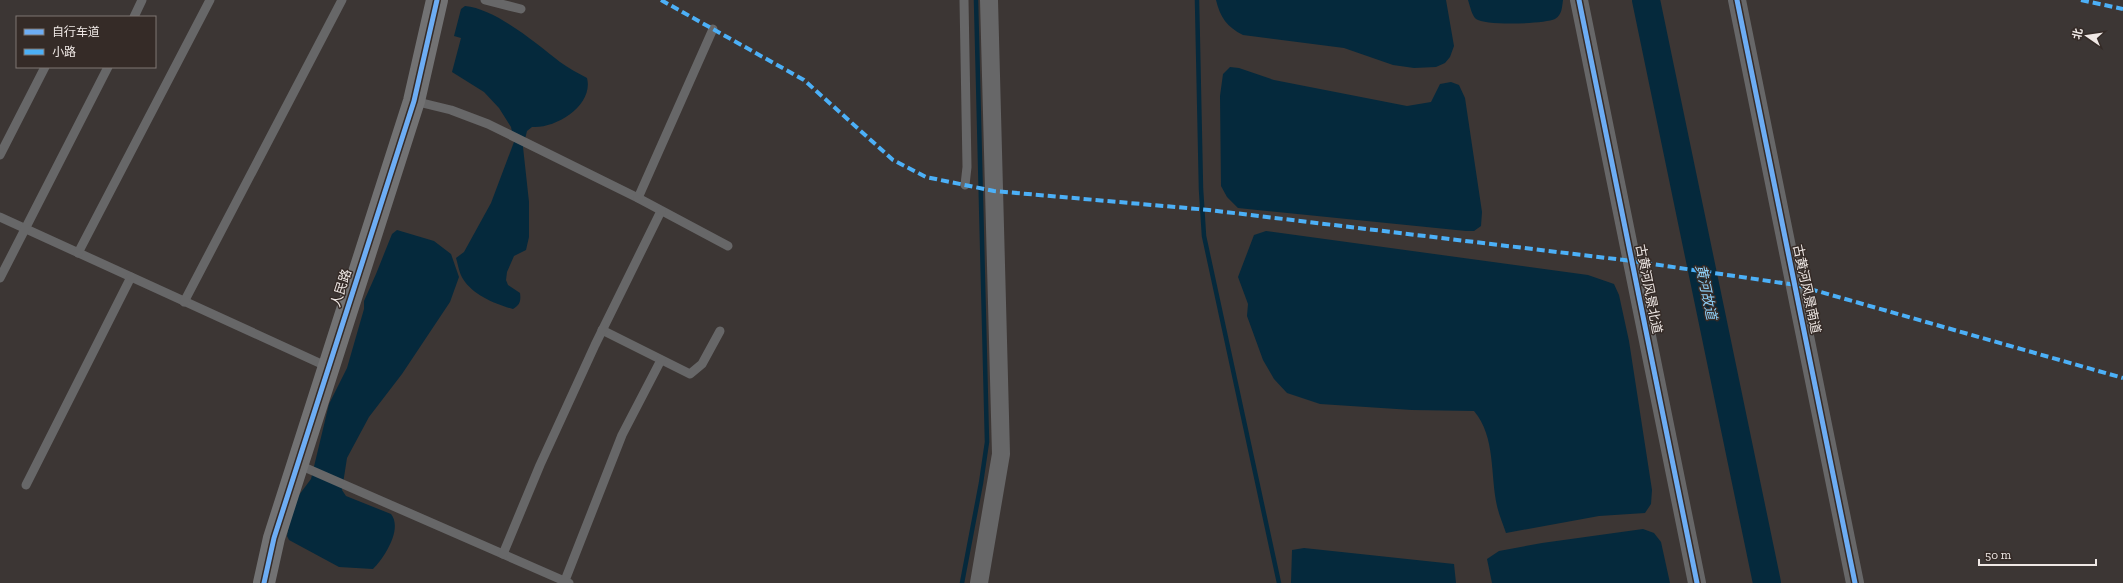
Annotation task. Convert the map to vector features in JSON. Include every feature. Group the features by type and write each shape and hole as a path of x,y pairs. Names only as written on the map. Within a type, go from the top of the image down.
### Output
{"street":[{"name":"人民路","path":"264,583 274,538 297,464 414,101 437,0"},
{"path":"979,583 1001,454 989,0"},
{"name":"古黄河风景北道","path":"1580,0 1697,583"},
{"name":"古黄河风景南道","path":"1737,0 1855,583"}],"lane":[{"path":"134,16 142,0"},
{"path":"78,253 210,0"},
{"path":"184,302 342,0"},
{"path":"486,0 521,9"},
{"path":"964,0 967,167 965,185"},
{"path":"638,198 713,29"},
{"path":"0,155 44,68"},
{"path":"0,278 107,68"},
{"path":"414,101 451,110 488,124 638,198 728,246"},
{"path":"503,554 540,464 602,330 661,211"},
{"path":"0,217 328,367"},
{"path":"26,485 130,277"},
{"path":"602,330 690,374 702,364 720,331"},
{"path":"297,464 566,582 622,435 661,360"}],"water":[{"path":"1216,0 1446,0 1454,46 1450,57 1445,63 1436,67 1414,68 1393,65 1344,48 1243,35 1228,25 1220,12"},
{"path":"1468,0 1563,0 1560,13 1555,19 1549,21 1515,24 1491,23 1476,19 1472,13"},
{"path":"465,6 477,8 502,20 528,37 563,64 587,78 588,88 585,97 579,106 562,119 552,124 542,127 532,127 527,131 523,147 529,202 529,237 526,250 514,256 507,272 506,280 508,285 520,293 520,302 513,309 492,302 472,290 462,277 456,258 464,252 491,203 514,142 511,127 499,108 484,92 452,72 461,38 454,36 461,9"},
{"path":"1230,67 1239,68 1274,80 1407,106 1431,102 1440,84 1451,82 1459,85 1465,98 1482,212 1481,226 1474,231 1466,231 1238,208 1227,197 1221,186 1220,96 1223,74"},
{"path":"397,230 434,241 451,254 459,277 450,302 402,374 369,417 347,458 342,490 346,496 391,514 395,527 391,543 387,551 373,569 339,567 289,540 287,536 293,503 311,479 329,404 347,368 364,309 364,301 392,234"},
{"path":"1266,231 1588,275 1614,284 1619,295 1629,341 1652,490 1651,504 1645,513 1599,516 1506,533 1497,506 1491,457 1486,432 1474,411 1412,410 1320,404 1287,393 1274,379 1263,360 1247,316 1248,304 1238,277 1254,235"},
{"path":"1643,529 1654,533 1661,542 1670,583 1492,583 1487,559 1499,551 1542,543"},
{"path":"1304,548 1454,564 1456,583 1291,583 1292,550"}],"waterway":[{"path":"962,583 981,483 987,442 976,0"},
{"path":"1197,0 1201,189 1204,236 1279,583"},
{"name":"黄河故道","path":"1646,0 1767,583"}],"marked path":[{"path":"661,0 804,80 893,160 926,177 994,191 1209,210 1632,261 1796,285 2123,378"},
{"path":"2081,0 2123,9"}],"cycle path":[{"path":"264,583 274,538 414,101 437,0"},
{"path":"1579,0 1697,583"},
{"path":"1737,0 1855,583"}]}
